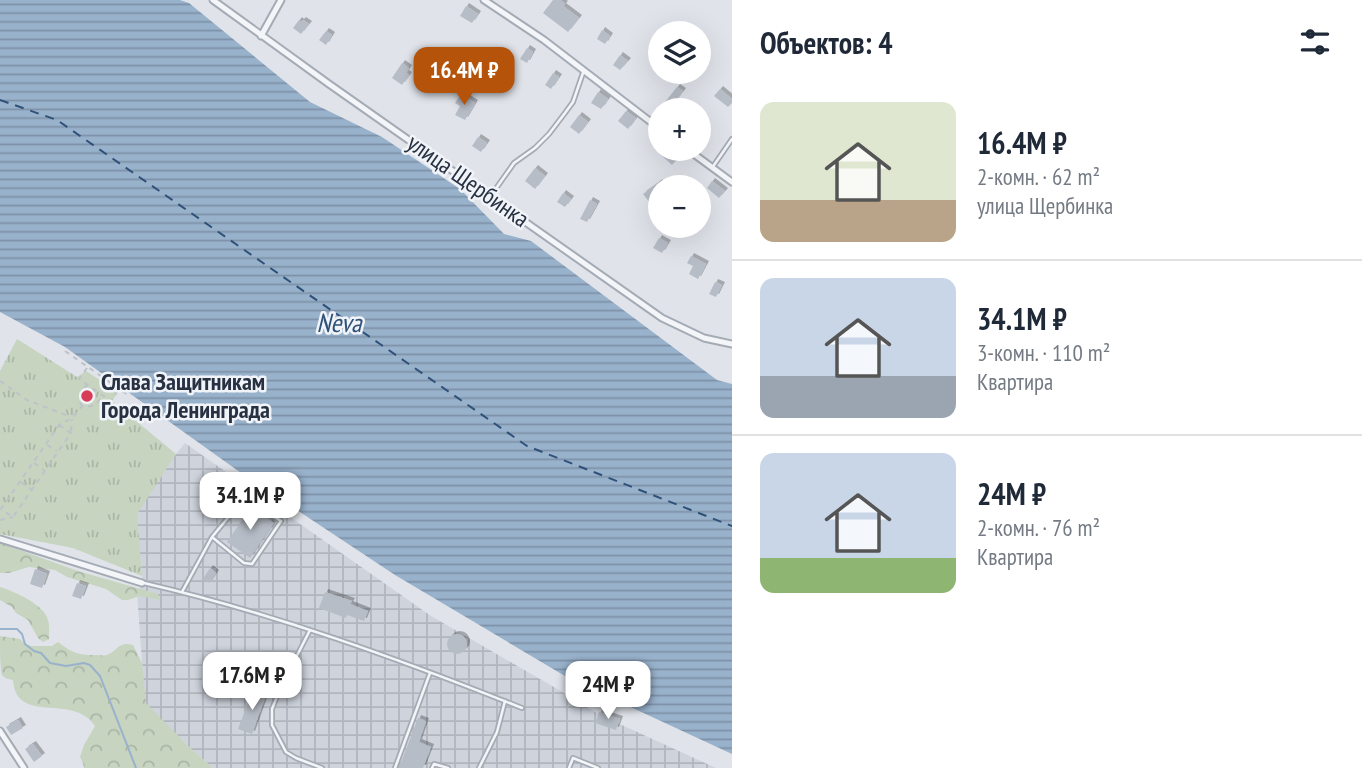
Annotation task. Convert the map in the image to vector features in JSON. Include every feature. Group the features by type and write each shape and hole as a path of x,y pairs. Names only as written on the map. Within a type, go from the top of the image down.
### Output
{"street":[{"name":"улица Щербинка","path":"213,0 662,318 704,338 732,344"},
{"path":"261,36 281,0"},
{"path":"484,0 544,40 648,119"},
{"path":"703,161 732,182"},
{"path":"0,539 142,583"},
{"path":"0,730 24,768"}],"lane":[{"path":"490,197 514,163 535,148 565,113 573,102 584,70"},
{"path":"712,168 732,139"},
{"path":"182,592 212,537 245,497 281,521 252,565 244,563 212,537"},
{"path":"142,583 182,592 310,630 430,671 522,708"},
{"path":"310,630 272,709 272,725 286,752 322,768"},
{"path":"395,768 430,671"},
{"path":"479,768 497,733 505,701"},
{"path":"569,768 573,758 598,768"},
{"path":"432,768 434,764 448,768"}],"path":[{"path":"65,351 128,395"},
{"path":"87,367 79,379 103,396 111,401 120,389"},
{"path":"0,381 27,400 72,418"},
{"path":"82,406 79,398 87,384"},
{"path":"82,406 93,407 103,396"},
{"path":"13,517 1,509 59,425 72,418 82,406"},
{"path":"0,521 13,517 71,433 72,418"},
{"path":"59,425 71,433"},
{"path":"46,444 58,452"},
{"path":"34,463 45,470"},
{"path":"21,481 32,489"}],"shaded area":[{"path":"185,443 431,616 600,715 716,768 213,768 145,703 137,593 142,576 136,514"}],"green space":[{"path":"17,339 77,377 86,371 118,392 112,401 176,454 137,514 142,576 73,548 0,534 0,371"},
{"path":"0,543 78,571 158,594 160,600 140,596 122,600 106,589 67,577 55,570 29,567 0,573"},
{"path":"0,587 26,598 44,612 49,622 49,639 43,642 28,620 0,600"},
{"path":"0,636 20,639 31,646 52,646 58,642 75,653 89,655 106,655 121,645 133,645 142,663 146,703 213,768 84,768 80,757 95,726 85,716 73,711 34,706 24,702 16,694 13,680 2,675"}],"water":[{"name":"Neva","path":"0,0 180,0 189,3 310,102 382,137 460,189 504,234 531,241 717,380 732,384 732,754 570,679 395,575 241,473 65,347 0,312"}],"building":[{"path":"553,0 560,0 565,4 563,6 579,18 568,32 543,13"},
{"path":"466,6 478,14 472,23 460,16"},
{"path":"299,20 309,24 301,34 293,28"},
{"path":"602,30 610,36 605,44 597,39"},
{"path":"326,31 332,35 326,45 319,40"},
{"path":"527,48 533,52 527,63 520,59"},
{"path":"620,55 628,61 620,70 613,65"},
{"path":"402,63 409,68 406,73 409,75 402,85 392,78"},
{"path":"553,73 559,77 551,89 545,85"},
{"path":"677,87 683,91 678,98 668,98"},
{"path":"720,89 732,99 728,107 714,96"},
{"path":"598,92 608,99 601,109 591,103"},
{"path":"461,94 475,103 465,120 455,115 460,106 455,103"},
{"path":"626,111 636,118 628,129 618,121"},
{"path":"579,115 588,122 579,134 570,127"},
{"path":"478,137 487,143 481,152 472,146"},
{"path":"535,168 545,176 535,189 525,181"},
{"path":"711,182 725,191 719,198 711,191"},
{"path":"563,193 571,199 565,207 557,202"},
{"path":"590,200 597,204 587,222 580,219"},
{"path":"659,238 668,243 662,253 653,248"},
{"path":"691,256 706,264 698,279 689,274 693,266 687,263"},
{"path":"715,282 722,285 716,297 709,294"},
{"path":"251,507 274,523 250,558 227,542"},
{"path":"210,568 216,573 209,583 203,579"},
{"path":"35,569 47,574 42,588 30,584"},
{"path":"77,583 86,586 81,599 72,596"},
{"path":"325,592 352,601 350,604 368,611 364,621 347,615 346,618 319,608"},
{"path":"453,634 461,634 467,644 461,654 453,654 447,648 447,640"},
{"path":"253,690 266,695 252,734 238,729"},
{"path":"599,712 620,719 616,730 595,723"},
{"path":"418,718 426,721 419,742 431,747 423,768 399,768"},
{"path":"18,720 23,728 11,735 6,727"},
{"path":"33,744 42,756 34,762 25,749"}],"waterway":[{"path":"0,629 17,629 25,644 41,653 50,663 66,666 84,663 90,665 100,676 136,768"}],"ferry route":[{"path":"0,100 57,120 527,446 732,526"}],"place":[{"name":"Слава Защитникам Города Ленинграда","path":"87,396"}]}
